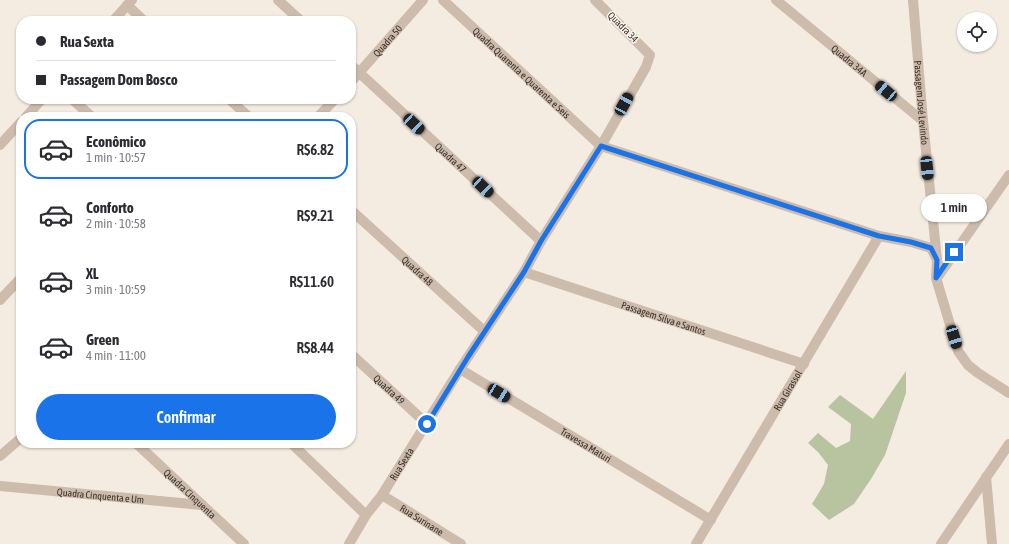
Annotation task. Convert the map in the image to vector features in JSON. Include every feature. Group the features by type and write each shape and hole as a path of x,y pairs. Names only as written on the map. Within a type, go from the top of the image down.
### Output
{"street":[{"path":"278,0 296,16"},
{"name":"Quadra 50","path":"356,77 424,0"},
{"name":"Quadra Quarenta e Quarenta e Seis","path":"443,0 601,146"},
{"name":"Quadra 34","path":"595,0 650,55"},
{"name":"Quadra 34A","path":"776,0 923,121"},
{"name":"Passagem José Levindo","path":"912,0 937,260 936,278 958,351 968,365 1009,393"},
{"path":"118,16 130,3 140,16"},
{"name":"Rua Sexta","path":"349,544 366,514 382,495 484,331 524,272 541,241 601,146 646,67 650,55"},
{"name":"Quadra 47","path":"356,69 541,241"},
{"path":"30,112 38,104"},
{"path":"78,104 86,112"},
{"path":"235,104 243,112"},
{"path":"323,112 330,104"},
{"path":"0,145 16,127"},
{"path":"601,146 879,236 911,242 931,248 937,260"},
{"path":"936,278 1009,174"},
{"name":"Quadra 48","path":"356,215 484,331"},
{"name":"Rua Girassol","path":"696,544 712,520 879,236"},
{"name":"Passagem Silva e Santos","path":"524,272 804,364"},
{"path":"0,300 16,283"},
{"name":"Quadra 49","path":"356,359 427,424"},
{"name":"Travessa Maturi","path":"460,370 712,520"},
{"path":"0,456 16,442"},
{"path":"941,544 1009,444"},
{"name":"Quadra Cinquenta","path":"141,448 244,544"},
{"path":"296,448 366,514"},
{"path":"986,477 992,544"},
{"name":"Quadra Cinquenta e Um","path":"0,486 202,505"},
{"name":"Rua Surinane","path":"382,495 461,544"}],"green space":[{"path":"906,371 906,393 885,455 854,504 829,520 812,504 824,484 828,465 818,452 808,443 818,433 836,448 850,441 851,424 828,407 840,395 873,419"}],"route":[{"path":"427,424 484,331 524,272 541,241 601,146 879,236 911,242 931,248 937,260 936,278 954,252"}]}
